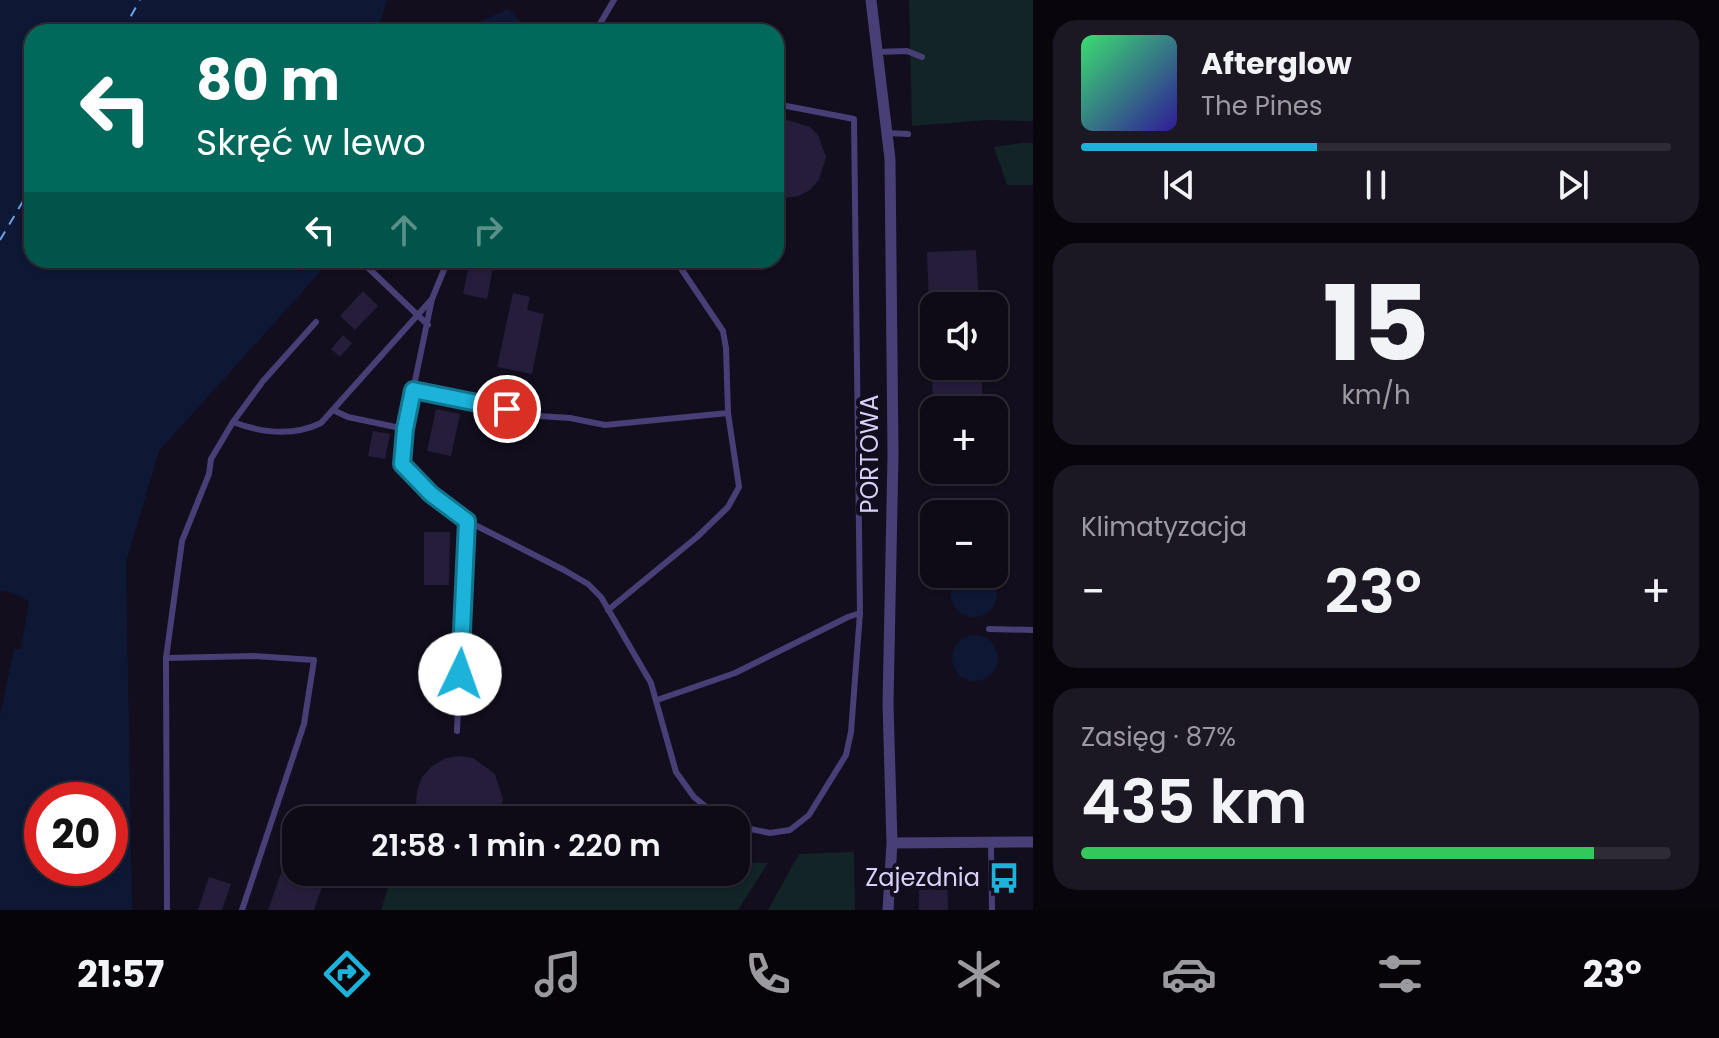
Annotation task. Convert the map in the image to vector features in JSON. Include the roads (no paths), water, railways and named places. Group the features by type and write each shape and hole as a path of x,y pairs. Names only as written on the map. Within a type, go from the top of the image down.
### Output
{"street":[{"name":"PORTOWA","path":"871,0 887,133 893,444 888,761 892,843 888,910"},
{"path":"892,843 1033,842"}],"lane":[{"path":"600,24 614,0"},
{"path":"876,52 907,51 922,57"},
{"path":"750,829 770,833 790,830 809,815 846,755 851,732 860,613 854,119 784,106"},
{"path":"887,133 908,134"},
{"path":"445,268 432,299 405,429 402,464 431,494 467,521 588,584 608,610 651,683 676,772 694,797 705,806"},
{"path":"608,610 697,537 735,497 739,487 728,413 723,331 683,268"},
{"path":"370,269 428,325"},
{"path":"233,422 260,431 288,432 321,423 432,299"},
{"path":"167,910 166,658 182,541 209,474 211,459 233,422 263,381 316,322"},
{"path":"413,390 539,416 605,425 728,413"},
{"path":"333,410 348,417 405,429"},
{"path":"457,731 467,521"},
{"path":"657,700 735,673 860,613"},
{"path":"989,629 1033,630"},
{"path":"166,658 254,656 314,660 304,724 242,910"},
{"path":"991,843 992,910"}],"water":[{"path":"0,0 387,0 380,24 24,24 24,268 295,268 299,272 303,268 324,268 159,451 126,562 132,910 0,910 0,715 14,649 21,649 29,601 0,591"},
{"path":"508,9 522,24 474,24"},
{"path":"952,588 996,588 995,603 983,615 965,615 953,603"},
{"path":"975,635 991,642 998,658 991,674 975,681 959,674 952,658 959,642"}],"place":[{"name":"Zajezdnia","path":"1004,878"}]}
